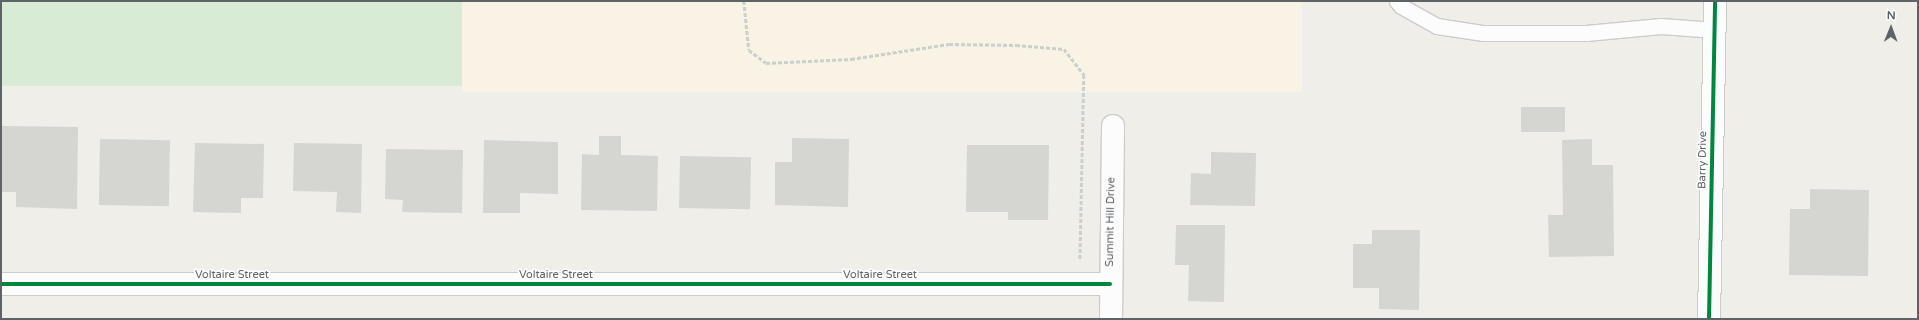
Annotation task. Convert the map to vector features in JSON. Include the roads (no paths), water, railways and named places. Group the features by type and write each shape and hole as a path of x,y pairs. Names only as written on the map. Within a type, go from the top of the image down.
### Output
{"street":[{"name":"Barry Drive","path":"1709,319 1715,1"},
{"name":"Summit Hill Drive","path":"1111,319 1110,284 1113,126"},
{"name":"Voltaire Street","path":"1,284 1110,284"}],"lane":[{"path":"1397,1 1401,6 1437,26 1483,33 1586,33 1661,26 1715,30"}]}
